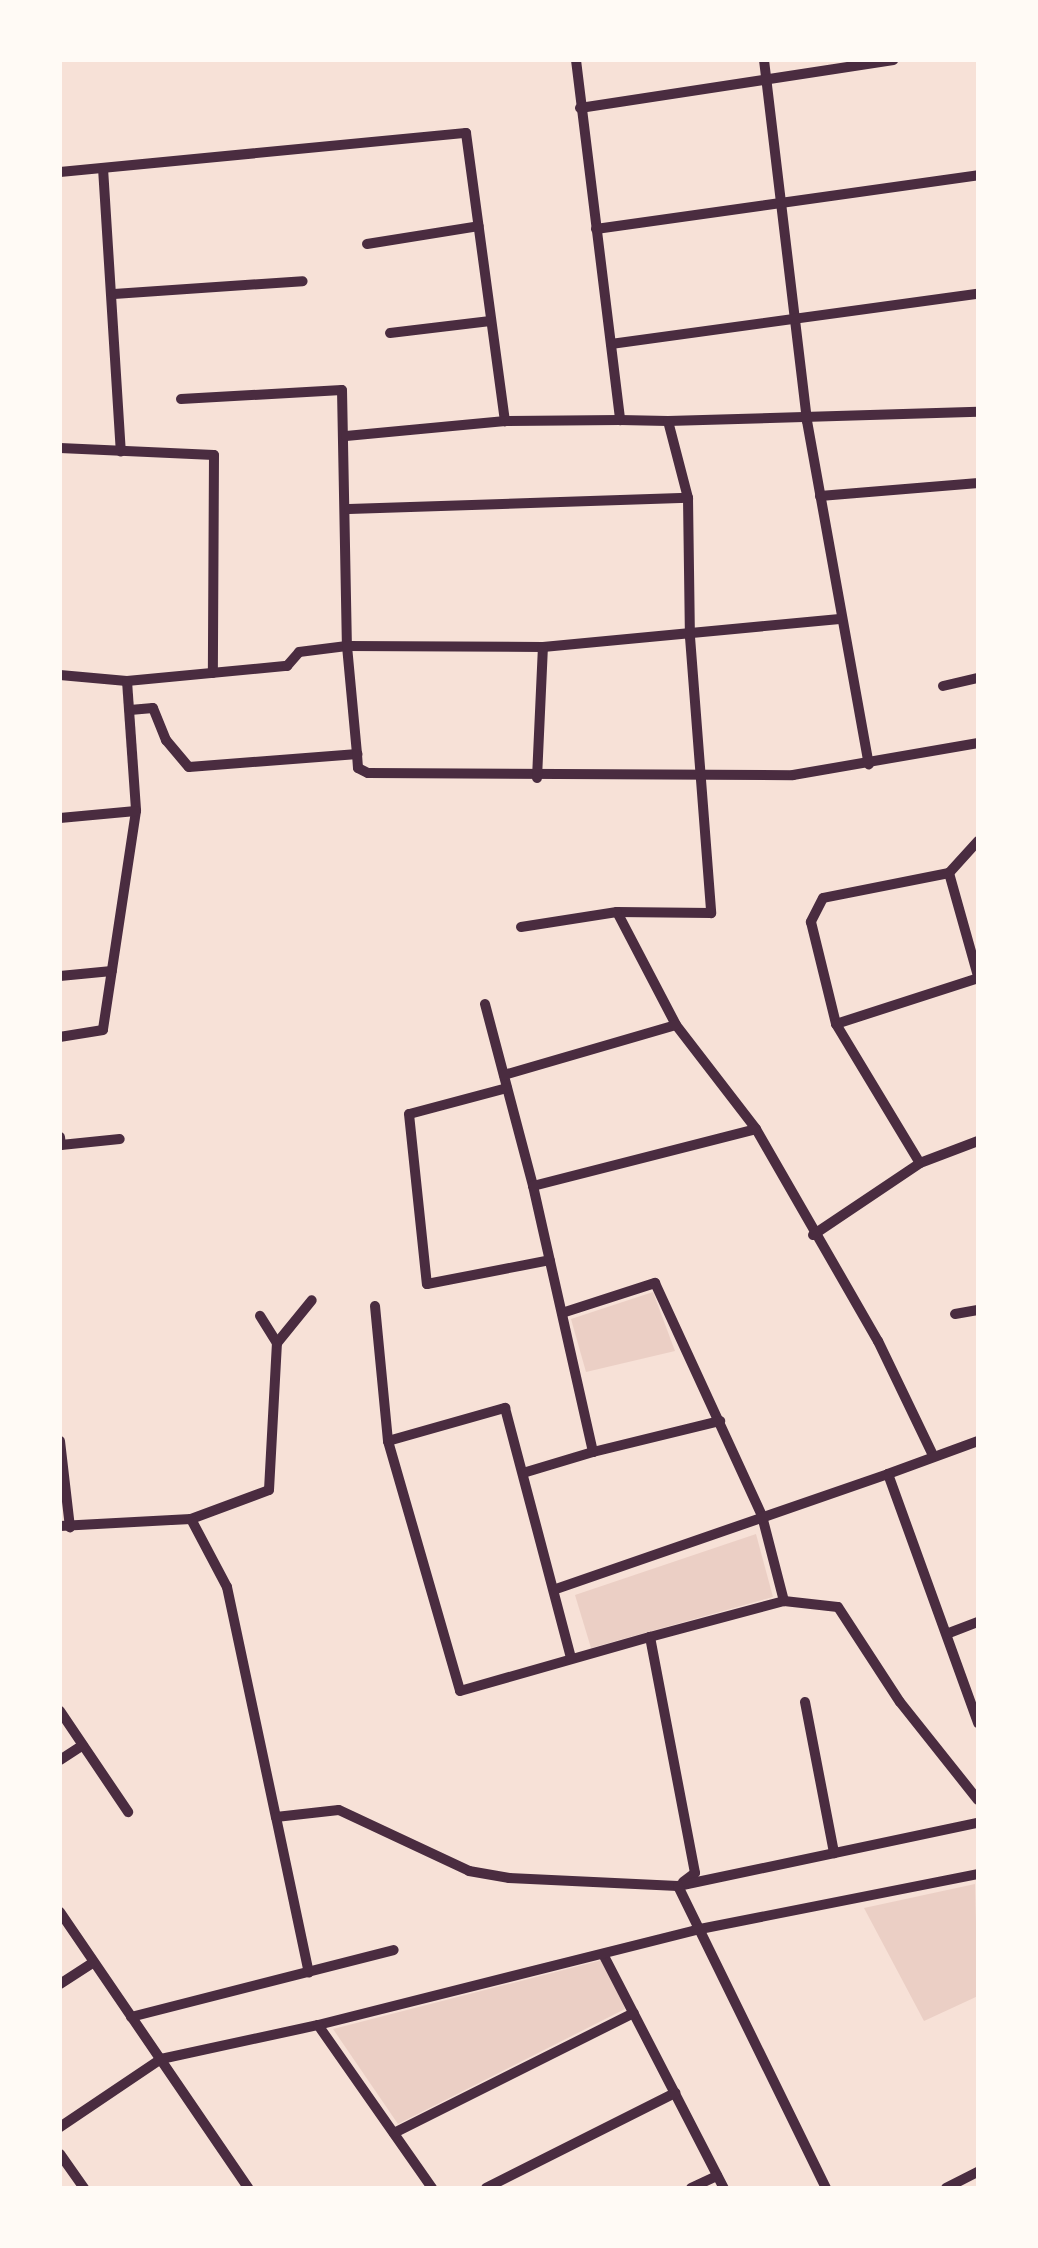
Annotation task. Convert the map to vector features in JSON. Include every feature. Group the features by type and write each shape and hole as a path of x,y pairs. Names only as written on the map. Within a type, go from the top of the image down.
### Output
{"street":[{"path":"576,60 620,420"},
{"path":"764,60 807,421 869,764"},
{"path":"580,108 893,60"},
{"path":"60,172 466,133 505,421"},
{"path":"103,168 121,451"},
{"path":"596,229 978,175"},
{"path":"367,244 479,226"},
{"path":"114,294 303,281"},
{"path":"610,344 978,294"},
{"path":"390,334 490,320"},
{"path":"180,399 342,390 349,509 347,646 358,768 368,772 537,778 704,771 793,775 978,743"},
{"path":"346,436 505,421 807,421 978,412"},
{"path":"520,927 617,912 711,913 704,771 690,637 688,498 668,421"},
{"path":"60,448 214,455 213,672"},
{"path":"820,496 978,483"},
{"path":"349,509 688,498"},
{"path":"60,675 127,681 287,666 299,652 347,646 543,647 690,637 840,618"},
{"path":"537,778 543,647"},
{"path":"943,686 978,678"},
{"path":"60,1037 103,1030 136,811 127,681"},
{"path":"130,710 153,708 166,740 189,768 357,754"},
{"path":"60,818 136,811"},
{"path":"920,1163 836,1024 811,922 822,898 949,873 978,841"},
{"path":"836,1024 978,977 949,873"},
{"path":"617,912 676,1025 756,1129 813,1236 878,1341 932,1453"},
{"path":"60,976 112,971"},
{"path":"485,1004 533,1186 593,1452"},
{"path":"504,1076 676,1025"},
{"path":"507,1088 409,1114 427,1284 550,1260"},
{"path":"533,1186 756,1129"},
{"path":"60,1136 61,1145 120,1139"},
{"path":"813,1236 920,1163 978,1140"},
{"path":"562,1313 655,1283 762,1516 784,1601"},
{"path":"277,1343 312,1300"},
{"path":"376,1306 388,1441 460,1691 784,1601 838,1607 900,1702 978,1800"},
{"path":"955,1314 978,1310"},
{"path":"60,1440 65,1526 191,1519 269,1490 277,1343 260,1316"},
{"path":"388,1441 504,1408 556,1589 571,1658"},
{"path":"523,1472 720,1421"},
{"path":"556,1589 888,1474 932,1453 978,1442"},
{"path":"888,1474 949,1633 978,1723"},
{"path":"191,1519 227,1587 309,1973"},
{"path":"949,1633 978,1622"},
{"path":"650,1637 695,1873 678,1886"},
{"path":"805,1702 834,1854"},
{"path":"60,1711 128,1812"},
{"path":"60,1760 83,1745"},
{"path":"276,1817 339,1810 468,1870 495,1875 678,1886 978,1823"},
{"path":"60,2127 160,2060 604,1956 695,1930 978,1874"},
{"path":"678,1886 695,1930 826,2188"},
{"path":"60,1912 248,2188"},
{"path":"131,2017 394,1950"},
{"path":"604,1956 724,2188"},
{"path":"60,1984 94,1962"},
{"path":"394,2134 634,2012"},
{"path":"318,2025 432,2188"},
{"path":"486,2188 675,2093"},
{"path":"60,2154 84,2188"},
{"path":"946,2188 978,2172"},
{"path":"691,2188 717,2176"}],"shaded area":[{"path":"653,1292 675,1351 586,1372 571,1319"},
{"path":"756,1534 773,1597 591,1648 575,1595"},
{"path":"975,1884 978,1996 924,2021 864,1908"},
{"path":"606,1959 625,2009 398,2124 333,2029"}]}
